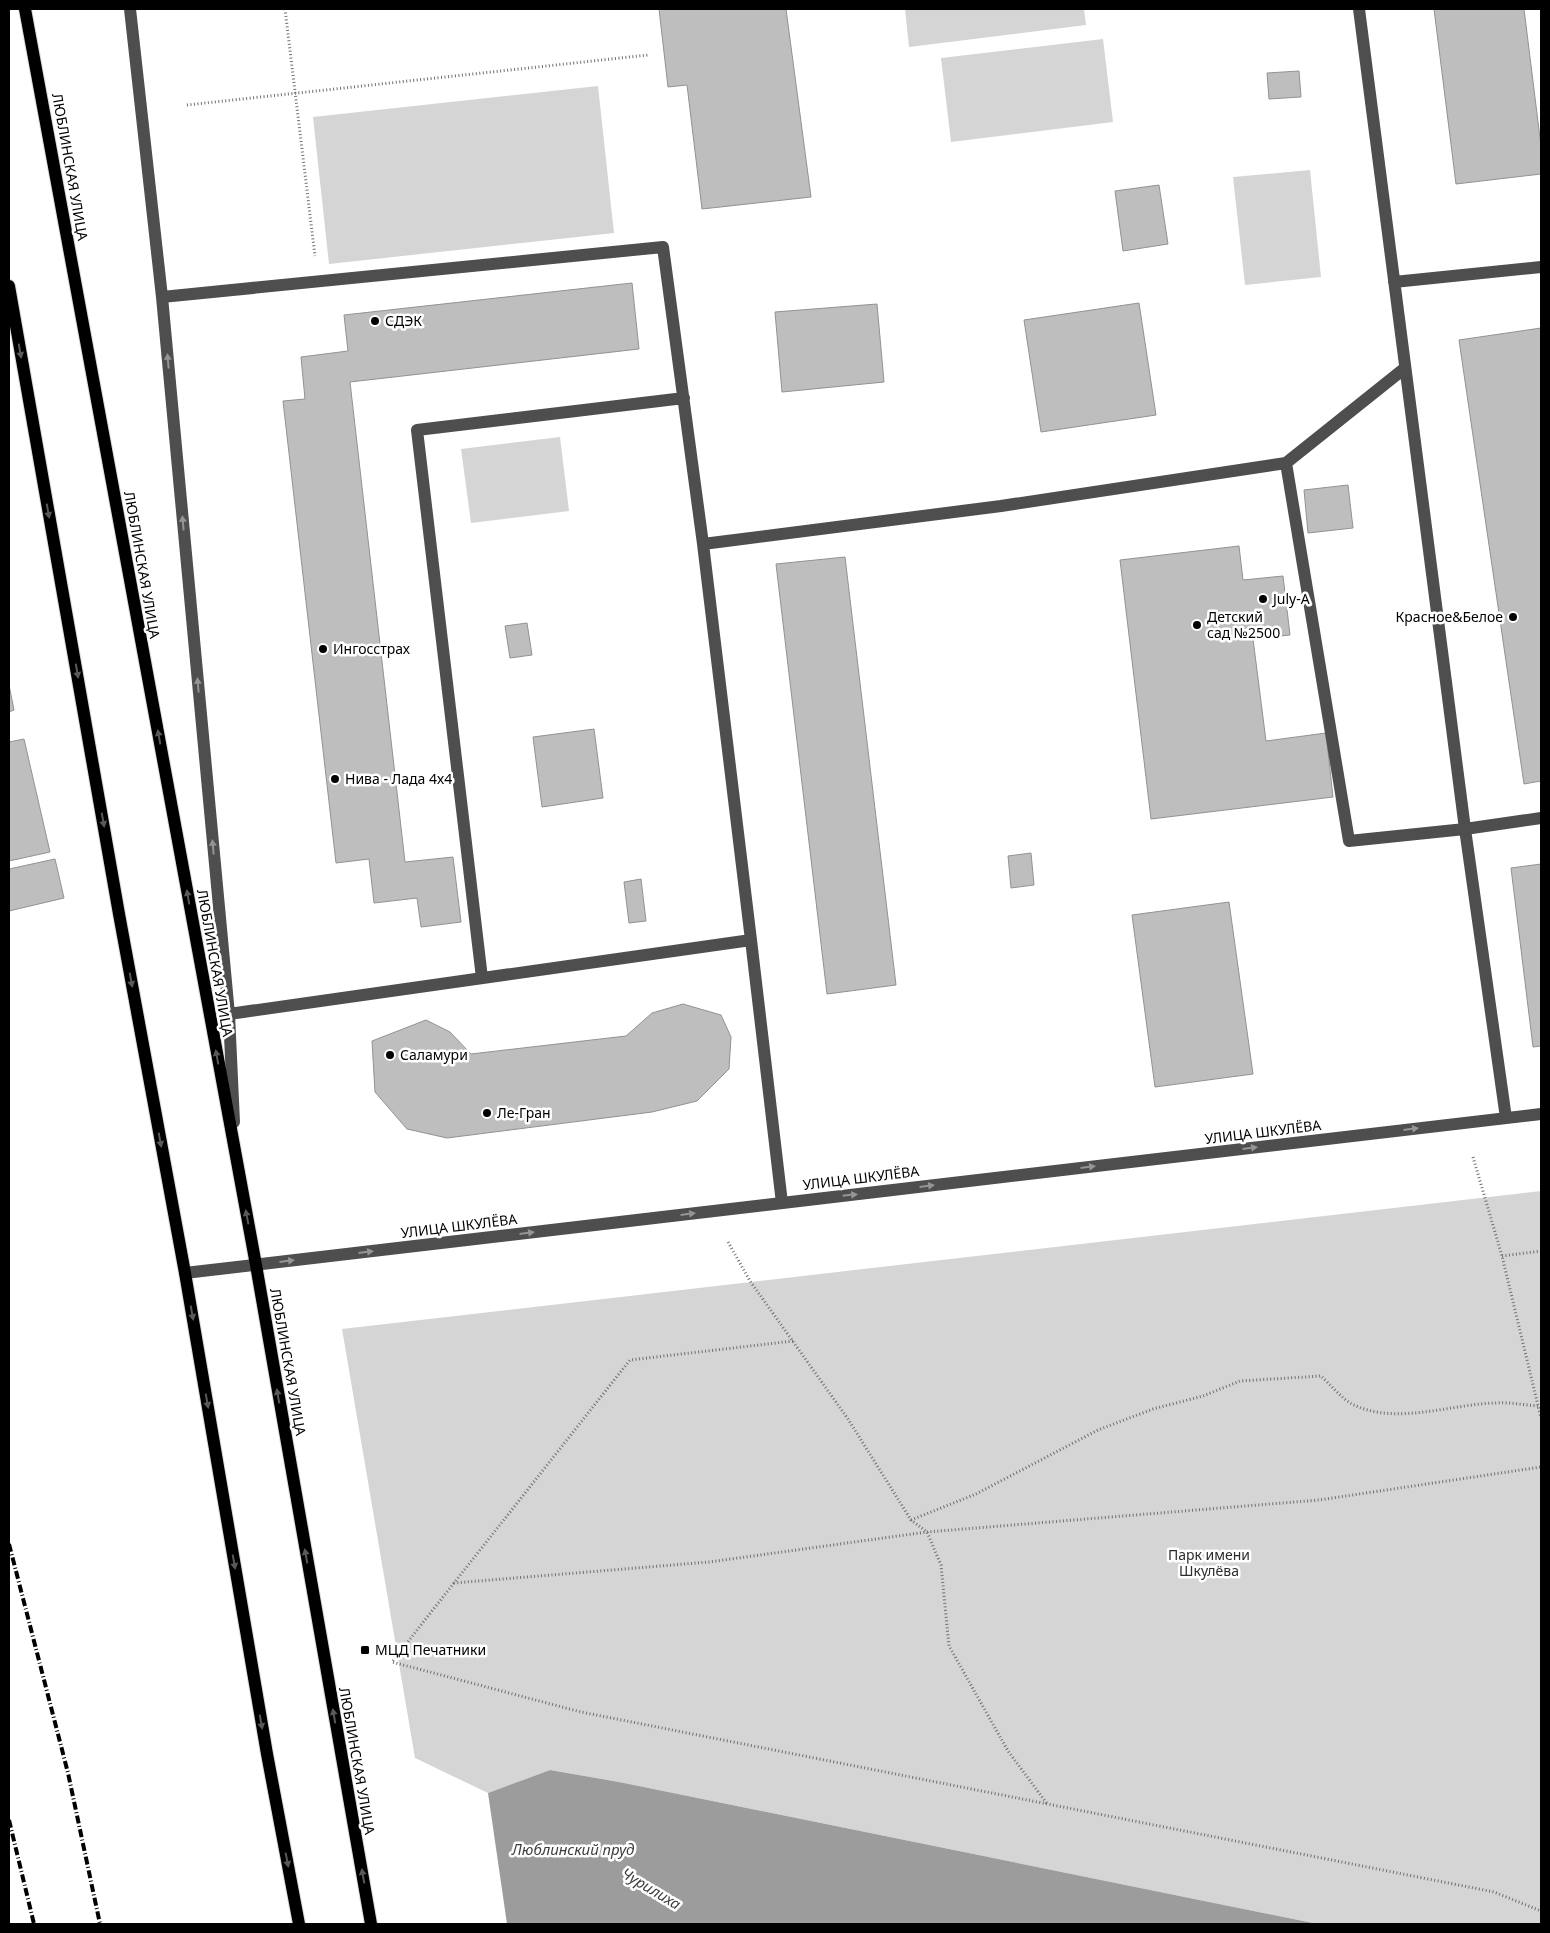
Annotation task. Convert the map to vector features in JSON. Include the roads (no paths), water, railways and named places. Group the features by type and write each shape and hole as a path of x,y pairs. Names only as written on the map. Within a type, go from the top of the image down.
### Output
{"main road":[{"name":"ЛЮБЛИНСКАЯ УЛИЦА","path":"26,9 256,1265 371,1924"},
{"path":"9,286 119,914 185,1273 267,1754 299,1924"}],"street":[{"path":"130,9 162,297 229,1014 235,1157"},
{"path":"1359,9 1465,829 1506,1118"},
{"path":"162,297 663,247 704,544 782,1203"},
{"path":"1394,282 1541,267"},
{"path":"704,544 1001,506 1286,463 1405,368"},
{"path":"482,978 417,430 684,398"},
{"path":"1286,463 1349,841 1465,829 1541,818"},
{"path":"229,1014 751,940"},
{"name":"УЛИЦА ШКУЛЁВА","path":"185,1273 1541,1114"}],"water":[{"name":"Люблинский пруд","path":"550,1770 619,1782 1318,1924 507,1924 488,1793"}],"railway":[{"path":"9,1544 68,1773 100,1924"},
{"path":"9,1820 34,1924"}],"place":[{"name":"СДЭК","path":"375,321"},
{"name":"July-A","path":"1263,599"},
{"name":"Красное&Белое","path":"1513,617"},
{"name":"Детский сад №2500","path":"1197,625"},
{"name":"Ингосстрах","path":"323,649"},
{"name":"Нива - Лада 4х4","path":"335,779"},
{"name":"Саламури","path":"390,1055"},
{"name":"Ле-Гран","path":"487,1113"},
{"name":"МЦД Печатники","path":"365,1650"}],"park label":[{"name":"Парк имени Шкулёва","path":"1209,1564"}],"water label":[{"name":"Чурилиха","path":"651,1889"}]}
